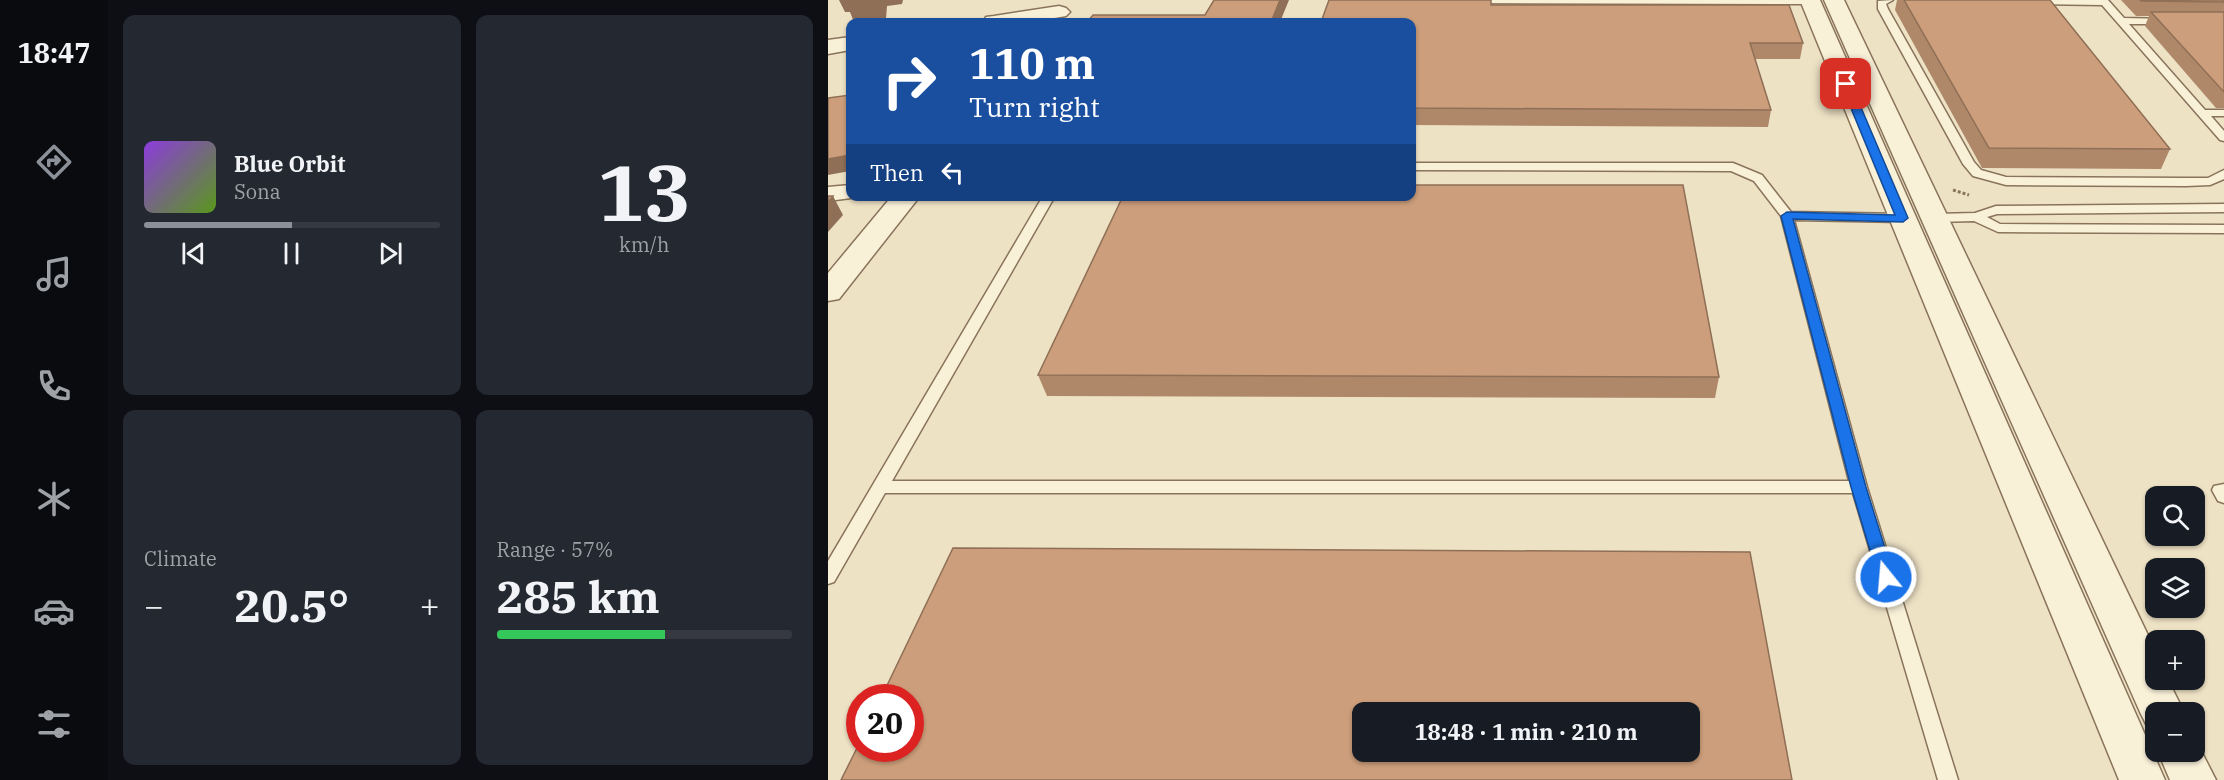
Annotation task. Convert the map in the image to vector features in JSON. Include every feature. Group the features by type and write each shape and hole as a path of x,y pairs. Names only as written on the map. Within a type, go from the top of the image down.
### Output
{"street":[{"path":"1818,0 1936,218 2157,702"},
{"path":"1818,0 1903,218 2142,780"},
{"path":"1020,18 1060,12"},
{"path":"828,47 846,45"},
{"path":"828,194 846,192"},
{"path":"828,292 904,201"},
{"path":"1903,218 1936,218"},
{"path":"2185,762 2193,780"}],"lane":[{"path":"1464,0 1818,0"},
{"path":"1900,0 1887,0 1881,3 1939,112 1969,164 1977,173 2006,181 2186,182 2210,181 2224,174"},
{"path":"2025,1 2104,1 2224,138"},
{"path":"2122,21 2177,21"},
{"path":"2202,113 2224,113"},
{"path":"1416,167 1733,168 1758,178 1787,216 1859,487 1948,780"},
{"path":"828,577 1046,201"},
{"path":"1936,218 1976,217 1996,210 2224,208"},
{"path":"1787,216 1903,218"},
{"path":"1976,217 1998,228 2224,229"},
{"path":"880,487 1859,487"},
{"path":"2224,490 2220,490 2224,497"}],"building":[{"path":"1214,0 1280,0 1273,18 1090,18 1093,15 1205,15"},
{"path":"1329,0 1491,0 1491,5 1789,5 1803,43 1750,43 1771,110 1416,108 1416,18 1322,18"},
{"path":"1904,0 2050,0 2170,149 1989,148"},
{"path":"2224,0 2224,2 2141,1"},
{"path":"2151,12 2224,12 2224,92"},
{"path":"846,96 846,156 828,159 828,98"},
{"path":"1416,185 1683,185 1719,377 1038,375 1121,201 1416,201"},
{"path":"953,548 1750,552 1792,780 841,780 850,762 924,762 924,684 888,684"}],"route":[{"path":"1846,84 1903,218 1787,216 1859,487 1886,577"}]}
